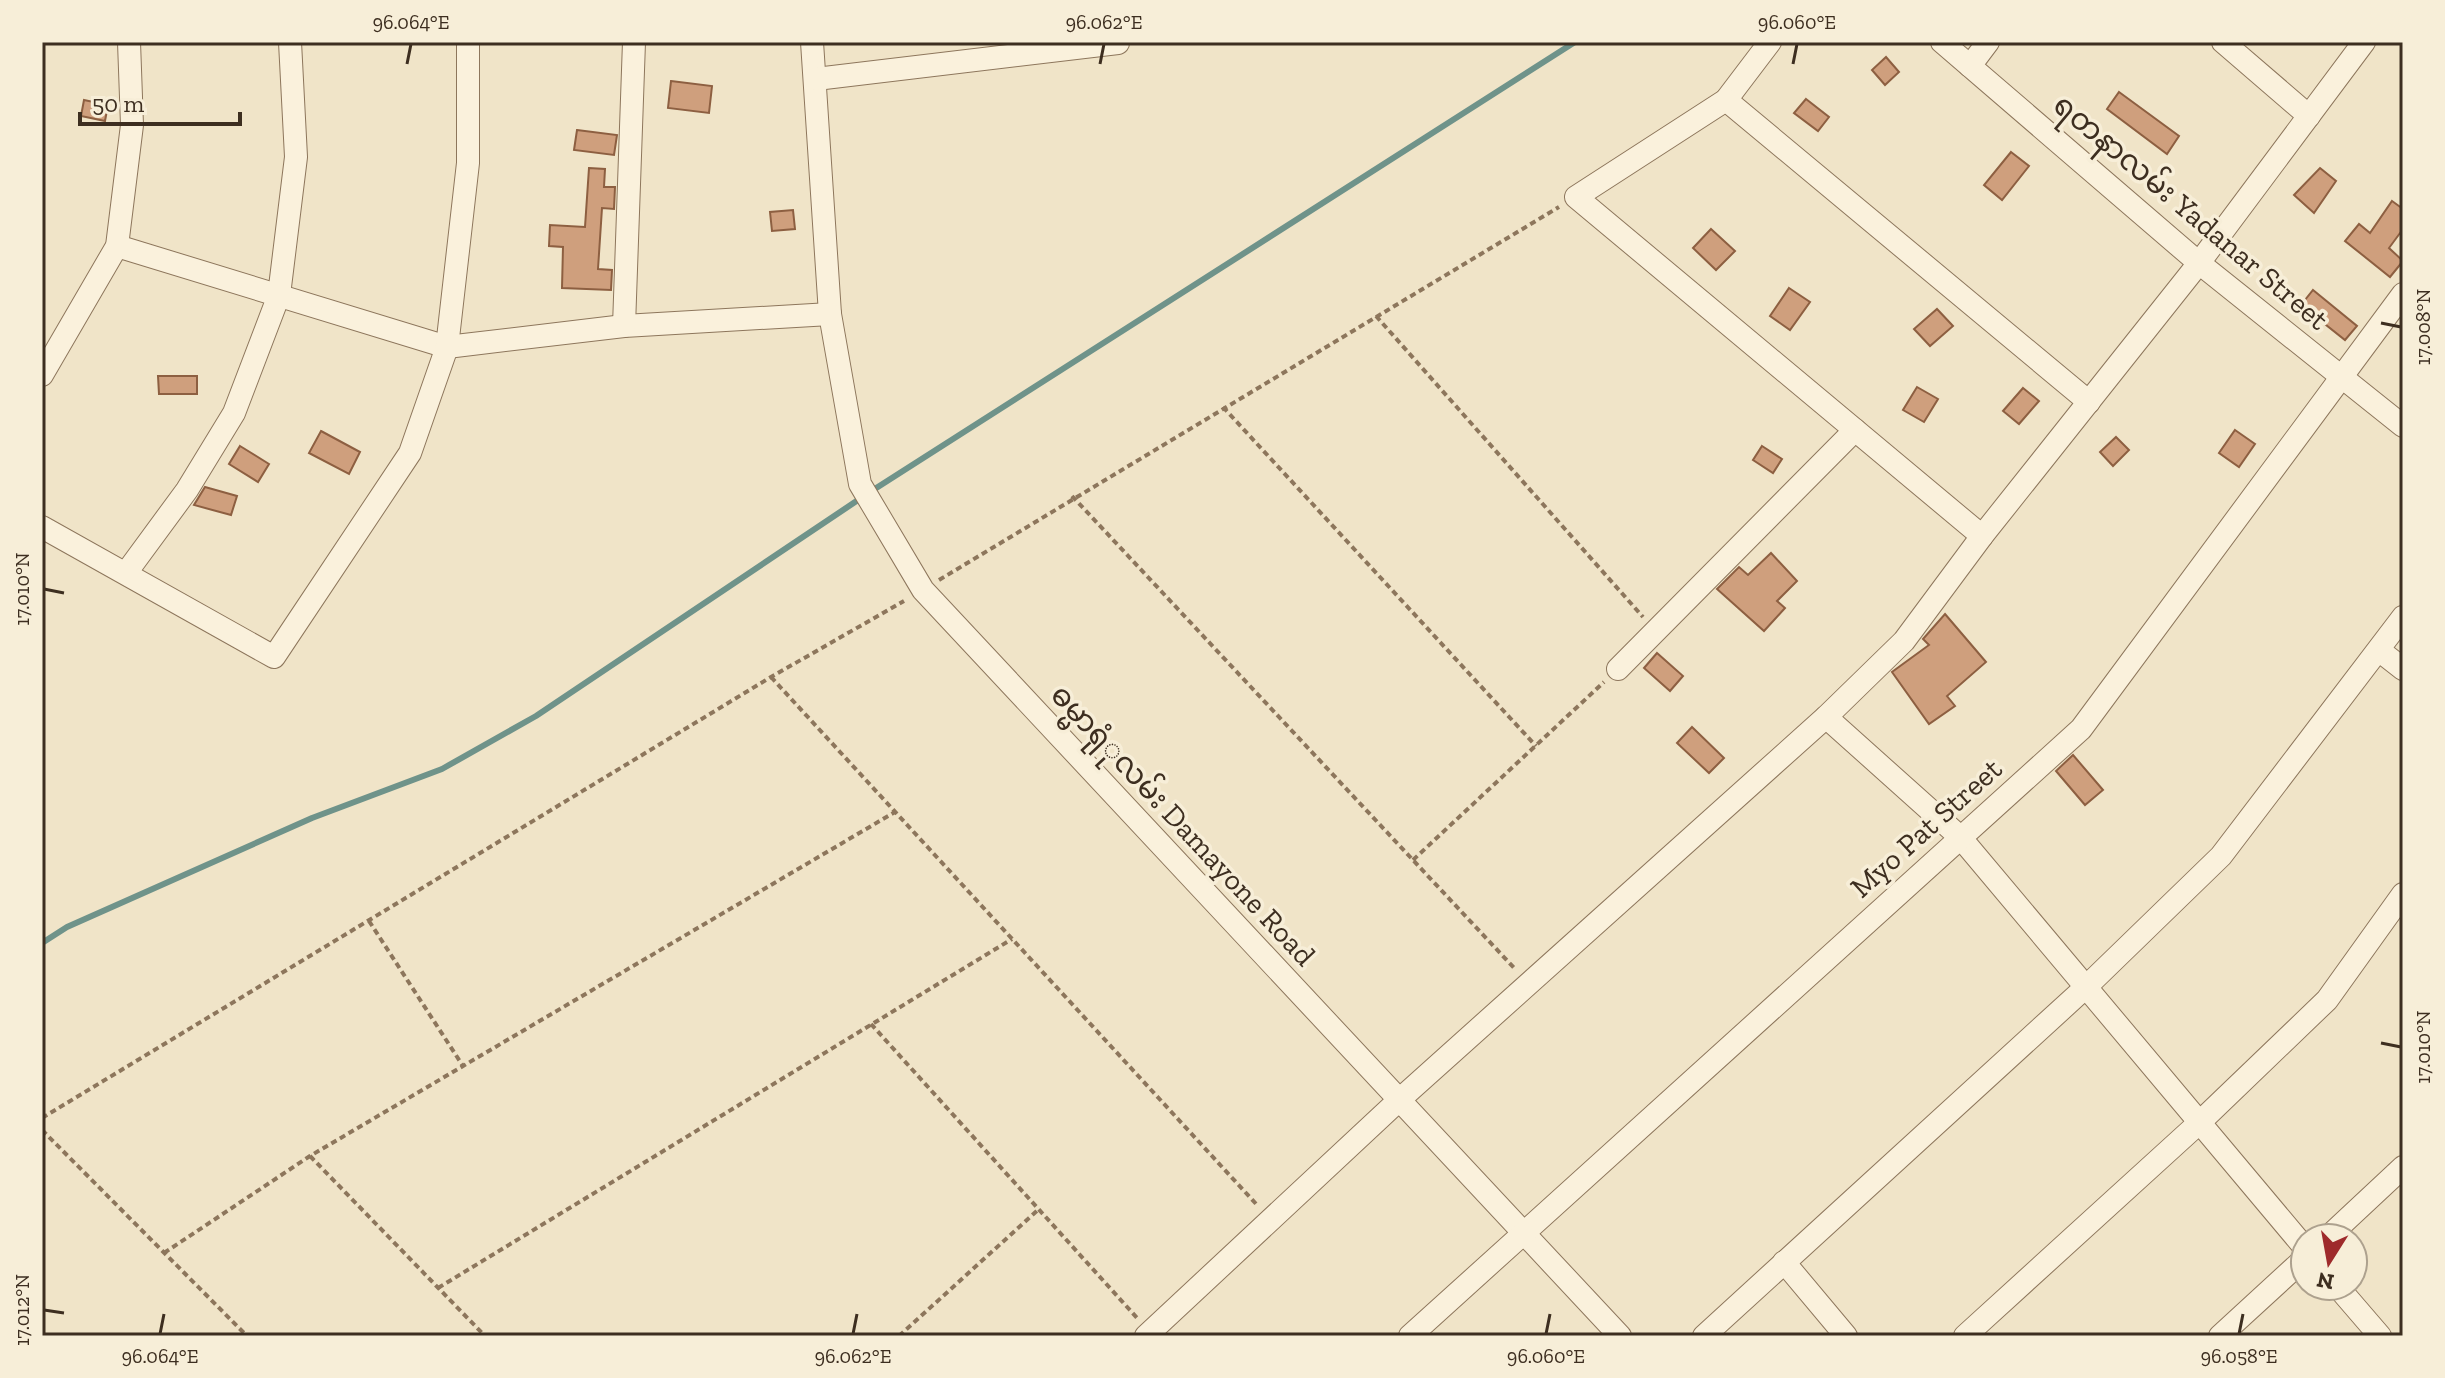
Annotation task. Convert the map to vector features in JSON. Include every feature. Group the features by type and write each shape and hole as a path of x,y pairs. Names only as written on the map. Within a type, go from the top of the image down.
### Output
{"street":[{"path":"42,375 117,246 132,125 129,42"},
{"path":"126,573 187,490 234,413 279,295 296,157 290,42"},
{"path":"42,527 274,657 410,453 447,347 468,163 468,42"},
{"path":"624,326 634,42"},
{"name":"ဓမ္မာရုံုလမ်း Damayone Road","path":"812,42 830,314 860,484 871,507 923,590 1620,1336"},
{"path":"1770,42 1726,100 1576,197 1982,536"},
{"name":"ရတနာလမ်း Yadanar Street","path":"1942,42 2199,263 2403,426"},
{"path":"1970,66 1988,42"},
{"path":"2223,42 2309,116"},
{"path":"1148,1334 1398,1101 1826,717 1904,641 1982,536 2199,263 2364,42"},
{"path":"816,79 1118,43"},
{"path":"1726,100 2089,402"},
{"path":"117,246 447,347 624,326 830,314"},
{"name":"Myo Pat Street","path":"1410,1336 2081,729 2403,294"},
{"path":"1618,669 1855,430"},
{"path":"1704,1336 2087,986 2221,856 2403,617"},
{"path":"2380,651 2403,669"},
{"path":"1826,717 1960,837 2289,1229"},
{"path":"1965,1336 2200,1122 2327,1000 2403,894"},
{"path":"2344,1222 2403,1167"},
{"path":"1784,1262 1846,1336"},
{"path":"2220,1336 2289,1273"},
{"path":"2351,1302 2380,1336"}],"path":[{"path":"42,1118 771,677 923,590 1072,496 1576,197"},
{"path":"1376,316 1655,631"},
{"path":"1223,407 1536,746"},
{"path":"1072,496 1529,983"},
{"path":"1413,860 1618,669"},
{"path":"771,677 1271,1220"},
{"path":"164,1253 310,1156 895,812"},
{"path":"369,921 463,1066"},
{"path":"438,1288 1012,939"},
{"path":"871,1024 1148,1334"},
{"path":"42,1130 247,1336"},
{"path":"310,1156 485,1336"},
{"path":"899,1336 1039,1209"}],"building":[{"path":"1886,57 1899,72 1885,85 1872,70"},
{"path":"671,81 712,86 709,113 668,108"},
{"path":"2119,92 2179,136 2167,154 2107,109"},
{"path":"1806,99 1829,117 1818,131 1794,113"},
{"path":"84,100 108,105 105,121 81,116"},
{"path":"577,130 617,135 614,155 574,150"},
{"path":"2011,152 2029,166 2002,200 1984,185"},
{"path":"589,168 605,169 604,187 615,187 614,209 602,208 598,269 612,270 611,290 562,288 563,247 549,246 550,225 585,227"},
{"path":"2320,168 2336,181 2314,213 2294,195"},
{"path":"2392,201 2403,209 2403,229 2389,248 2403,261 2390,277 2345,241 2359,224 2370,233"},
{"path":"793,210 795,229 772,231 770,212"},
{"path":"1711,229 1735,251 1716,270 1693,248"},
{"path":"1789,288 1810,302 1790,330 1770,316"},
{"path":"2313,290 2357,326 2345,340 2301,305"},
{"path":"1937,309 1953,326 1930,346 1914,329"},
{"path":"158,376 197,376 197,394 159,394"},
{"path":"1917,387 1938,399 1924,422 1903,410"},
{"path":"2023,388 2039,401 2019,424 2003,411"},
{"path":"2235,430 2255,444 2239,467 2219,453"},
{"path":"321,431 360,452 349,474 309,453"},
{"path":"2116,437 2129,450 2113,466 2100,452"},
{"path":"240,446 269,464 258,482 229,464"},
{"path":"1762,446 1782,459 1773,473 1753,460"},
{"path":"205,487 237,496 231,515 194,505"},
{"path":"1771,553 1797,581 1777,601 1785,608 1764,631 1717,589 1739,567 1748,575"},
{"path":"1945,614 1986,662 1947,696 1955,706 1929,724 1892,672 1929,645 1923,639"},
{"path":"1657,653 1683,676 1670,691 1644,668"},
{"path":"1692,727 1724,758 1709,773 1677,743"},
{"path":"2073,755 2103,790 2085,805 2056,771"}],"waterway":[{"path":"870,492 1575,42"},
{"path":"42,943 67,927 312,818 442,769 536,716 861,498"}]}
